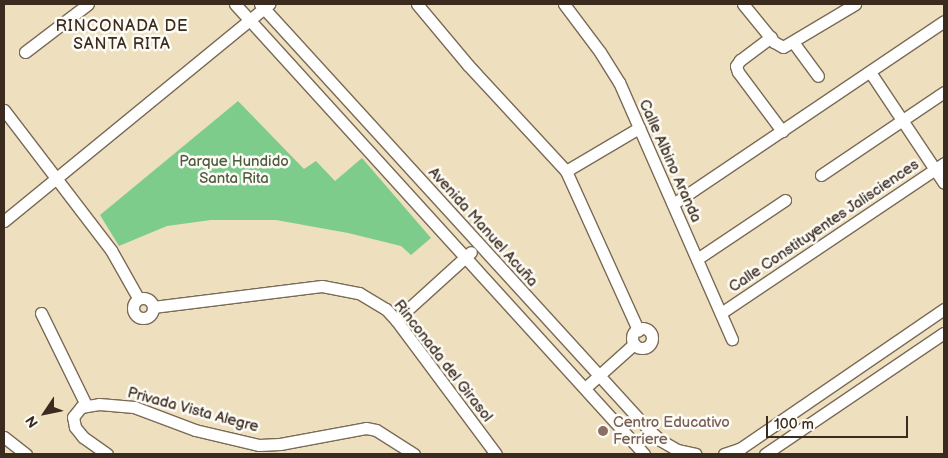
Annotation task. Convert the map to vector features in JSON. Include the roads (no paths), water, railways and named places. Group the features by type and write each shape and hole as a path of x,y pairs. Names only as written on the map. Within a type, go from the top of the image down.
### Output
{"street":[{"path":"25,52 82,6 88,4"},
{"path":"235,4 644,454"},
{"path":"417,4 468,65 566,171 638,330"},
{"name":"Calle Albino Aranda","path":"564,4 605,59 619,82 732,340"},
{"path":"743,4 771,37 788,44 818,76"},
{"path":"788,44 855,4"},
{"path":"4,220 250,20 264,5"},
{"name":"Avenida Manuel Acuña","path":"264,5 478,245 649,430 675,452 696,454"},
{"path":"673,204 944,21"},
{"path":"771,37 740,60 736,66 738,72 782,131"},
{"path":"870,72 902,120 940,166 944,183"},
{"path":"820,175 944,92"},
{"path":"4,110 111,250 138,298"},
{"path":"566,171 639,128"},
{"name":"Calle Constituyentes Jalisciences","path":"721,313 940,166"},
{"path":"697,259 785,200"},
{"path":"396,320 478,245"},
{"name":"Rinconada del Girasol","path":"153,307 322,286 358,293 386,309 396,320 496,454"},
{"path":"145,297 151,301 153,307 152,314 147,318 140,319 135,316 132,310 133,303 138,298 145,297"},
{"path":"724,454 742,448 944,309"},
{"path":"41,313 86,405 77,410 72,422 83,437 107,454"},
{"path":"634,344 643,348 648,346 652,338 647,330 638,330"},
{"path":"634,344 633,336 638,330"},
{"path":"765,454 944,333"},
{"path":"585,388 634,344"},
{"name":"Privada Vista Alegre","path":"86,405 113,404 134,407 195,430 259,444 280,444 366,428 376,430 414,454"},
{"path":"614,420 638,454"},
{"path":"4,437 26,454"}],"place":[{"name":"Centro Educativo Ferriere","path":"603,431"}],"district":[{"name":"RINCONADA DE SANTA RITA","path":"122,36"}],"park label":[{"name":"Parque Hundido Santa Rita","path":"234,170"}]}
